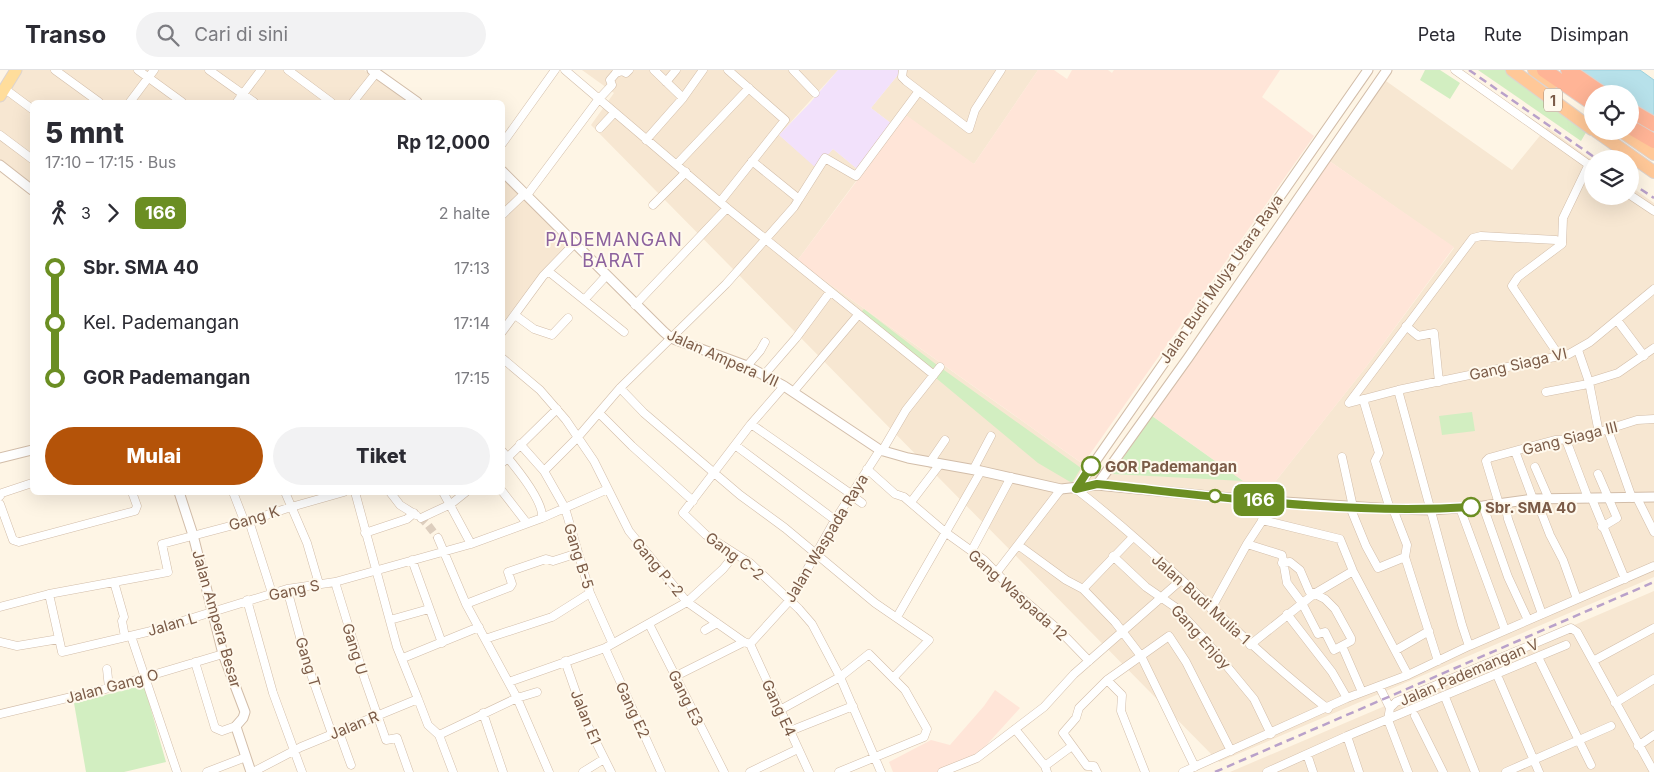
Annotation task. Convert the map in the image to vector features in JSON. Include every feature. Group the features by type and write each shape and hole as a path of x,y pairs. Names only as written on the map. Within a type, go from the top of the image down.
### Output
{"highway":[{"name":"1","path":"1512,70 1584,123"},
{"name":"1","path":"1534,70 1584,105"},
{"name":"1","path":"1544,70 1584,97"},
{"name":"1","path":"1568,70 1590,85"},
{"path":"1639,115 1654,124"},
{"path":"1639,133 1654,142"},
{"name":"1","path":"1608,140 1654,172"},
{"path":"1634,140 1654,154"}],"main road":[{"path":"2,93 16,70"}],"street":[{"path":"55,70 96,100"},
{"path":"138,70 179,100"},
{"path":"131,100 154,70"},
{"path":"209,70 251,100"},
{"path":"238,100 261,70"},
{"path":"288,70 329,100"},
{"path":"505,140 555,70"},
{"path":"565,70 727,208 858,314 794,391"},
{"path":"505,213 526,194 598,100 612,85 610,80 615,71 622,70 626,73 629,70"},
{"path":"654,70 684,98"},
{"path":"666,82 676,70"},
{"path":"646,140 684,98 703,70"},
{"path":"720,202 785,120 728,70"},
{"path":"794,70 815,92"},
{"path":"903,70 902,77 968,129 975,110 1002,70"},
{"name":"Jalan Budi Mulya Utara Raya","path":"1076,489 1173,347 1368,70"},
{"name":"Jalan Budi Mulya Utara Raya","path":"1097,484 1188,358 1387,70"},
{"path":"1455,70 1584,160"},
{"path":"354,100 374,72 414,100"},
{"path":"677,164 749,88"},
{"path":"544,471 600,413 620,388 767,240 799,199 825,158 853,176 857,175 918,91"},
{"path":"2,93 30,108"},
{"path":"600,128 614,113"},
{"path":"0,135 30,158"},
{"path":"1314,148 1328,157"},
{"path":"752,161 799,199"},
{"path":"0,165 30,188"},
{"path":"653,205 686,172"},
{"name":"Jalan Ampera VII","path":"505,174 635,305 671,338 747,366 794,391 881,451 1061,489 1076,489 1097,484 1275,502 1352,507 1432,510 1535,499 1654,497"},
{"path":"1562,244 1563,218 1584,178"},
{"path":"1639,201 1654,211"},
{"path":"635,305 727,208"},
{"path":"1438,661 1404,556 1407,545 1391,509 1375,461 1379,453 1363,399 1348,402 1475,236 1556,240 1562,244"},
{"path":"505,322 515,314 574,243"},
{"path":"1560,357 1512,286 1515,279 1562,244"},
{"path":"1520,264 1528,270"},
{"path":"548,272 566,288 585,299 624,332"},
{"path":"585,299 606,276"},
{"name":"Gang Siaga VI","path":"1363,399 1398,390 1560,357 1578,350 1654,289"},
{"path":"764,375 796,338 830,292"},
{"path":"515,314 534,328 552,335 568,318"},
{"name":"Jalan Waspada Raya","path":"747,643 790,600 835,520 867,469 881,451 906,410 937,371 858,314"},
{"path":"1617,320 1644,356"},
{"path":"1406,326 1418,336 1434,333 1439,382"},
{"path":"747,366 760,351 764,342"},
{"path":"1173,347 1188,358"},
{"path":"1546,392 1588,383 1618,373 1654,349"},
{"path":"1578,350 1588,383 1599,433"},
{"name":"Gang P.-2","path":"505,361 540,390 557,409 578,437 608,489 628,531 688,602"},
{"path":"600,413 632,446 693,501 751,424 784,386"},
{"path":"620,388 644,413 740,495 816,553 875,603 929,640 893,678"},
{"path":"1398,390 1462,624 1470,646"},
{"path":"542,518 542,510 522,476 505,461 557,409"},
{"name":"Gang Siaga III","path":"1502,503 1486,462 1489,458 1555,440 1566,440 1599,433 1637,420 1654,419"},
{"path":"751,424 862,503"},
{"path":"1608,430 1634,498 1654,532"},
{"path":"897,617 977,471 991,436"},
{"path":"930,462 945,440"},
{"path":"1566,440 1625,579"},
{"name":"Gang B-5","path":"520,444 544,471 565,508 590,593 612,642"},
{"path":"735,445 835,520"},
{"path":"0,458 30,450"},
{"path":"1515,451 1550,535 1563,560 1577,599"},
{"path":"1342,457 1352,507 1366,546 1378,568 1404,556"},
{"path":"911,502 940,464"},
{"path":"1535,467 1549,499"},
{"name":"Gang Waspada 12","path":"867,469 895,494 911,502 945,532 972,550 997,572 1017,594 1060,631 1089,661"},
{"path":"1598,474 1617,518 1602,527"},
{"path":"972,550 1011,478"},
{"path":"0,496 2,492 30,484"},
{"name":"Gang S","path":"212,612 287,588 336,582 471,544 526,522 542,518 608,489"},
{"path":"997,572 1061,489"},
{"name":"Jalan Budi Mulia 1","path":"1076,489 1133,537 1250,644 1328,708"},
{"path":"0,504 13,540 19,542 135,511 137,506 133,495"},
{"name":"Jalan Ampera Besar","path":"180,495 193,535 223,654 245,714 236,726"},
{"path":"234,495 247,522 272,593"},
{"path":"286,495 307,544 319,584"},
{"name":"Gang K","path":"114,582 168,572 162,544 247,522 333,495"},
{"path":"356,495 397,647 403,658 428,725 440,735 453,772"},
{"path":"392,495 400,505 418,516"},
{"path":"445,495 471,544"},
{"path":"365,532 451,504 462,495"},
{"path":"505,495 526,522"},
{"name":"Gang C-2","path":"693,501 684,512 706,535 750,563 790,600 812,624 840,677 881,772"},
{"path":"1211,609 1247,544 1275,502"},
{"path":"1502,503 1542,614"},
{"path":"1483,506 1508,577 1528,620"},
{"path":"1460,508 1505,630"},
{"path":"1262,520 1340,538 1353,571 1408,675"},
{"path":"1083,589 1133,537"},
{"path":"438,538 466,604 517,698 549,772"},
{"path":"1247,544 1282,554 1282,563 1287,583 1302,603 1318,634 1325,632 1335,650 1352,639 1339,615 1325,599 1309,591 1299,569 1290,562 1282,563"},
{"path":"1018,545 1066,580 1083,589 1115,622 1141,656 1195,767"},
{"path":"466,604 510,587 512,584 508,572 546,559 553,561 578,553"},
{"path":"509,682 605,648 612,642 688,602 723,569 735,554"},
{"name":"Gang Enjoy","path":"1113,556 1146,587 1175,607 1244,685 1254,699 1271,734"},
{"path":"412,560 442,643"},
{"path":"1182,772 1654,566"},
{"path":"1250,644 1314,594 1353,571"},
{"path":"947,771 977,758 1044,707 1089,661 1180,580"},
{"path":"0,607 49,594 114,582 124,617 122,621 145,678 177,772"},
{"name":"Gang U","path":"336,582 340,604 386,740 396,738 409,772"},
{"name":"Gang T","path":"287,588 307,663 351,765"},
{"path":"485,639 552,616 590,593"},
{"path":"0,642 17,646 59,639 49,594"},
{"path":"247,600 273,693 302,772"},
{"path":"688,602 747,643"},
{"path":"390,620 429,610"},
{"name":"Jalan L","path":"59,639 62,652 128,636 212,612"},
{"path":"1287,614 1332,672 1348,698"},
{"path":"705,630 717,623"},
{"name":"Gang E3","path":"649,624 724,772"},
{"path":"403,658 478,628"},
{"name":"Jalan Pademangan V","path":"1271,771 1347,736 1388,720 1390,708 1396,702 1571,628 1577,632 1593,661"},
{"path":"1653,771 1593,661 1654,628"},
{"path":"1396,650 1429,631"},
{"path":"1097,772 1094,766 1087,766 1064,733 1076,718 1078,709 1107,680 1169,636 1186,662 1231,751"},
{"path":"676,676 747,643"},
{"name":"Gang E4","path":"747,643 809,772"},
{"path":"1408,772 1388,720 1566,645"},
{"path":"1342,646 1362,692"},
{"name":"Gang E2","path":"605,648 661,772"},
{"name":"Jalan Gang O","path":"0,714 110,688 223,654"},
{"path":"780,710 840,677 869,654 905,690 927,729 924,737 839,772"},
{"path":"1538,657 1591,765"},
{"name":"Jalan E1","path":"565,661 586,724 611,772"},
{"path":"195,662 215,728 222,731 236,726 252,772"},
{"path":"107,669 110,688"},
{"path":"1497,675 1540,772"},
{"path":"1615,703 1654,679"},
{"path":"1107,680 1122,695 1121,711 1145,772"},
{"path":"1379,686 1390,708"},
{"path":"440,735 483,713 517,698 537,692"},
{"path":"1445,697 1475,772"},
{"name":"Jalan R","path":"252,772 293,751 418,699"},
{"path":"790,731 853,706"},
{"path":"483,713 503,772"},
{"path":"1416,716 1443,772"},
{"path":"1506,772 1611,726"},
{"path":"1015,729 1046,769 1072,746"},
{"path":"1638,746 1654,735"},
{"path":"1347,736 1359,772"},
{"path":"750,772 798,749"},
{"path":"1307,754 1312,772"},
{"path":"207,772 246,757"},
{"path":"583,772 604,759"},
{"path":"1205,763 1208,772"}],"shaded area":[{"path":"16,70 364,70 407,100 30,100 30,188 0,165 0,96"},
{"path":"582,70 838,70 779,135 816,167 833,149 862,173 797,261 1094,472 1275,482 1366,367 1454,248 1328,160 1386,81 1512,170 1547,127 1584,154 1584,205 1639,205 1639,192 1654,203 1654,577 1219,762 591,125 614,93"},
{"path":"838,70 902,70 871,108 896,127 862,173 833,149 816,168 779,135"},
{"path":"902,70 1038,70 974,164 896,127 871,108"},
{"path":"1038,70 1054,70 1067,79 1072,70 1108,70 1112,73 1114,70 1280,70 1262,97 1314,136 1083,464 797,261 906,115 974,164"},
{"path":"1328,160 1454,247 1366,367 1275,482 1243,481 1152,416"},
{"path":"505,176 573,243 505,329"},
{"path":"1654,591 1654,772 1230,772"},
{"path":"995,690 1020,708 981,751 964,763 943,772 893,772 889,762 931,740 950,745 984,706"}],"green space":[{"path":"1425,70 1440,70 1460,83 1450,99 1420,80"},
{"path":"1478,70 1514,70 1584,119 1584,136 1581,141"},
{"path":"864,309 937,365 1081,468 1072,483 1038,463 859,314"},
{"path":"1472,412 1475,431 1442,435 1439,416"},
{"path":"1152,416 1243,481 1112,474"},
{"path":"144,685 166,762 124,772 86,772 74,703"}],"water":[{"path":"1565,70 1640,70 1654,80 1654,142 1639,130 1639,85 1584,86"}],"tunnel":[{"path":"420,517 438,538"}],"railway":[{"path":"1469,70 1584,150"},
{"path":"1639,188 1654,198"},
{"path":"1215,772 1654,582"}],"bus line":[{"name":"166","path":"1091,466 1076,489 1097,484 1230,498 1350,507 1432,510 1471,507"}],"place":[{"name":"GOR Pademangan","path":"1091,466"},
{"name":"Sbr. SMA 40","path":"1471,507"}],"district":[{"name":"PADEMANGAN BARAT","path":"614,249"}]}
